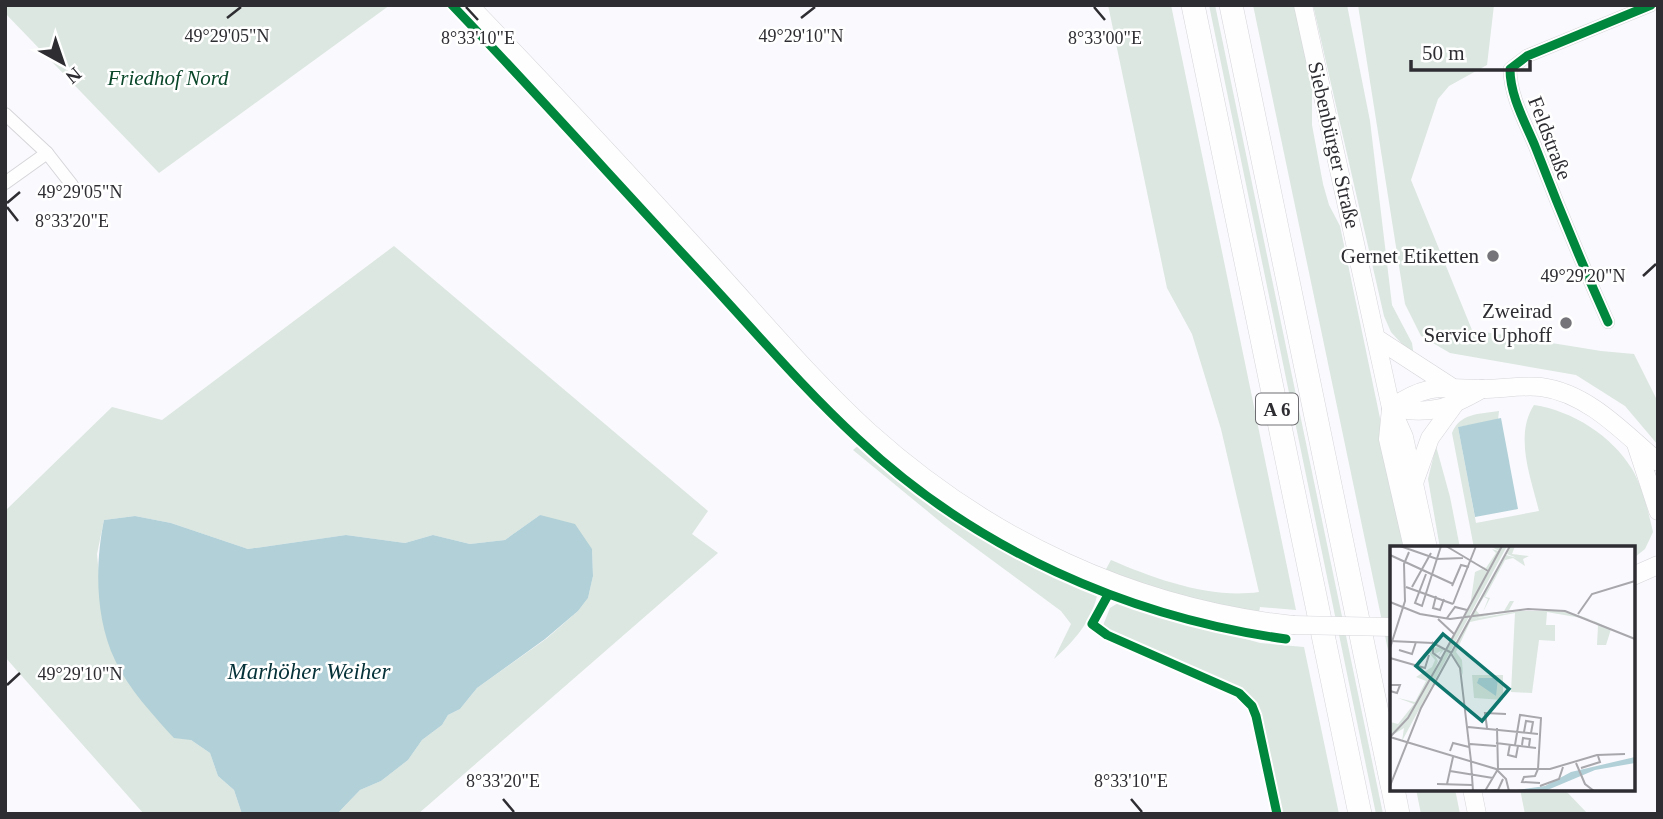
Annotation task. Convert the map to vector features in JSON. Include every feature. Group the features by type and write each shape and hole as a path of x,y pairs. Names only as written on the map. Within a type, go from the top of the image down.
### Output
{"highway":[{"name":"A 6","path":"1193,5 1360,814"},
{"name":"A 6","path":"1231,5 1390,777"},
{"name":"A 6","path":"1393,791 1398,814"}],"main road":[{"path":"469,5 868,430 975,515 1043,553 1112,582 1203,610 1289,624 1390,627"},
{"name":"Siebenbürger Straße","path":"1303,5 1391,408 1404,437 1427,546"},
{"path":"1376,338 1450,386"},
{"path":"1391,408 1415,391 1450,386 1544,388 1575,398 1604,415 1658,462"},
{"path":"1391,408 1419,413 1454,405 1482,388"},
{"path":"1414,483 1430,438 1454,405"},
{"name":"Siebenbürger Straße","path":"1391,408 1388,439 1413,546"},
{"path":"1634,441 1658,511"},
{"path":"1635,575 1658,565"},
{"path":"1472,791 1477,814"}],"street":[{"name":"Feldstraße","path":"1608,322 1570,236 1521,111 1510,80 1510,69 1527,57 1651,5"},
{"path":"5,114 47,153 72,186"},
{"path":"5,183 47,153"}],"green space":[{"name":"Friedhof Nord","path":"5,5 390,5 159,173 5,13"},
{"path":"1108,5 1171,5 1296,610 1260,607 1259,612 1195,600 1105,571 1111,560 1183,586 1221,593 1259,592 1221,429 1192,334 1167,288"},
{"path":"1209,5 1215,5 1383,814 1376,814"},
{"path":"1253,5 1296,5 1312,84 1312,125 1323,184 1329,205 1340,226 1407,546 1390,546 1390,659"},
{"path":"1313,5 1347,5 1370,121 1392,305 1412,343 1414,357 1391,332 1384,316"},
{"path":"1358,5 1494,5 1487,65 1449,86 1438,99 1411,180 1472,330 1634,354 1658,402 1658,445 1625,406 1576,375 1450,353 1421,336 1405,304"},
{"path":"394,246 708,511 692,534 718,553 418,814 337,814 360,790 381,781 408,760 422,740 442,725 448,715 460,709 477,688 546,639 578,611 588,598 593,576 592,549 540,515 505,540 470,544 433,535 405,543 346,535 248,549 171,523 135,516 104,520 97,554 103,621 191,740 210,753 218,776 234,790 242,814 144,814 5,657 5,511 112,407 162,420"},
{"path":"1534,405 1563,413 1590,427 1624,457 1636,476 1653,532 1645,549 1635,557 1635,546 1474,546 1452,433 1455,426 1465,418 1499,411 1498,420 1458,427 1476,523 1539,511 1526,457 1525,430"},
{"path":"859,445 980,537 1097,596 1086,623 1069,645 1054,659 1071,624 1061,611 943,524 853,450"},
{"path":"1436,446 1460,546 1440,546 1428,479"},
{"path":"1118,603 1260,643 1304,647 1339,814 1280,814 1268,741 1255,704 1246,695 1208,674 1102,628 1110,608"},
{"path":"1416,791 1455,791 1460,814 1421,814"},
{"path":"1520,791 1566,791 1588,814 1525,814"}],"water":[{"path":"1501,418 1518,509 1475,517 1458,427"},
{"name":"Marhöher Weiher","path":"540,515 575,524 592,549 593,576 588,598 578,611 545,639 477,688 460,709 448,715 442,725 422,740 408,760 381,781 360,790 337,814 242,814 234,790 218,776 210,753 191,740 174,738 134,691 108,644 100,609 98,573 104,520 135,516 171,523 248,549 346,535 405,543 433,535 470,544 505,540"}],"cycle path":[{"path":"452,5 800,382 858,439 903,478 952,514 1003,545 1056,572 1168,614 1227,629 1286,639"},
{"path":"1608,322 1519,109 1512,89 1510,69 1527,56 1651,5"},
{"path":"1108,595 1092,624 1107,635 1239,693 1252,706 1277,814"}],"place":[{"name":"Gernet Etiketten","path":"1493,256"},
{"name":"Zweirad Service Uphoff","path":"1566,323"}]}
